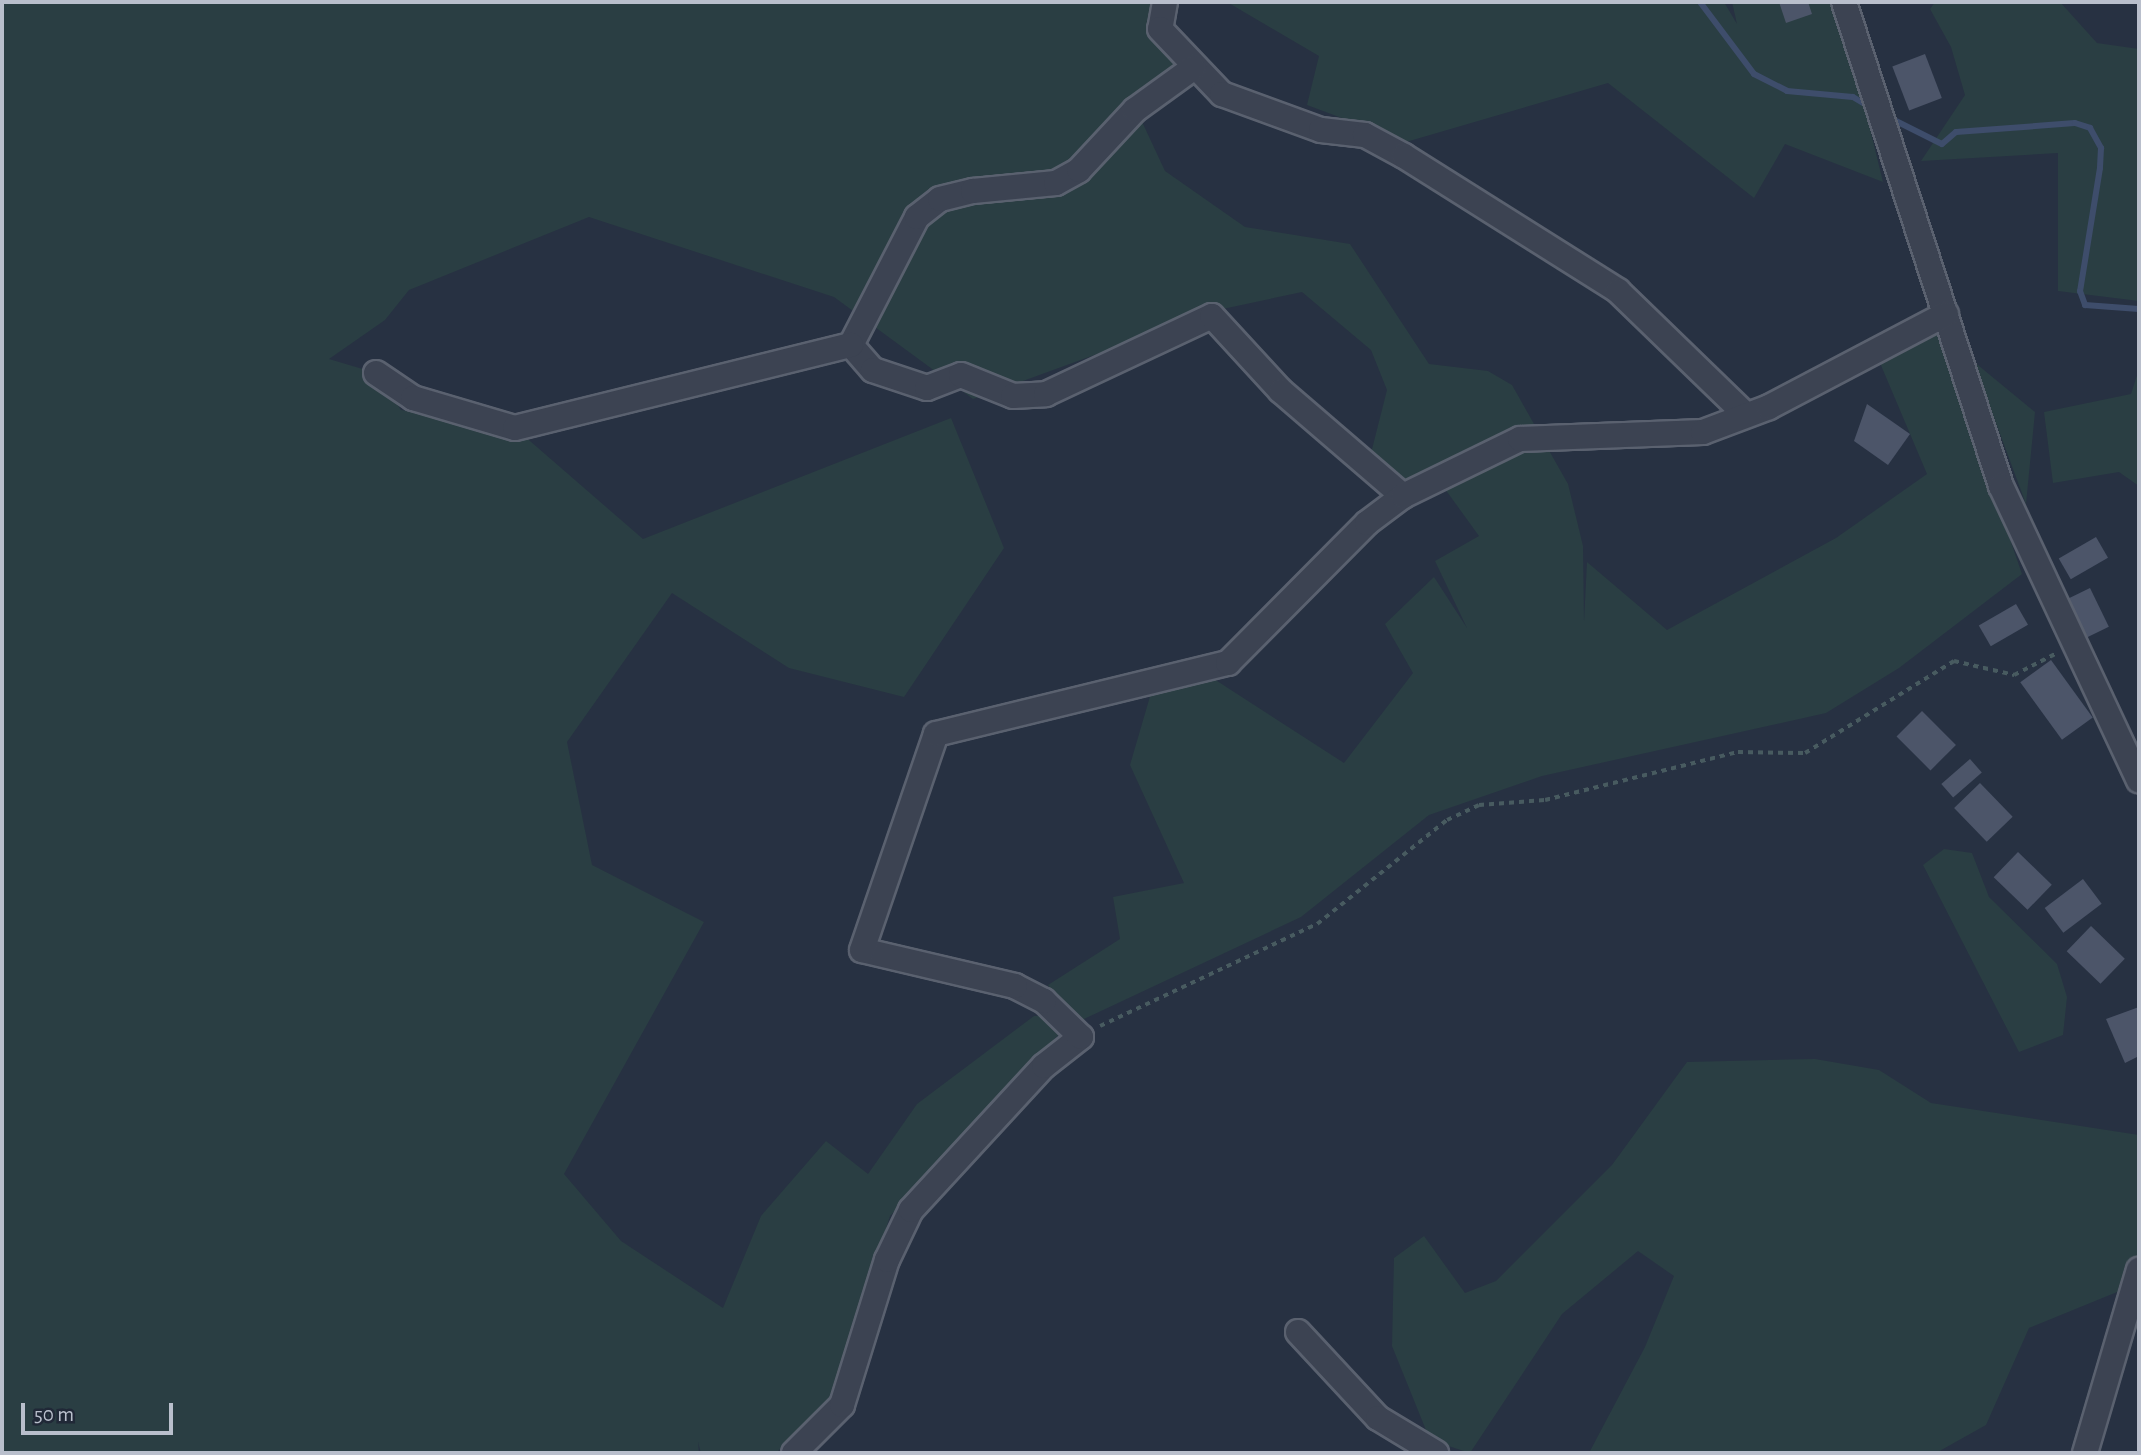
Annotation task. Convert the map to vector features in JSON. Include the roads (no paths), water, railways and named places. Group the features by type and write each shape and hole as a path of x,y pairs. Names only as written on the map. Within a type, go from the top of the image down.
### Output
{"street":[{"path":"1165,2 1160,29 1193,68 1222,94 1321,130 1365,135 1404,156 1618,291 1746,415"},
{"path":"1844,2 2001,486 2071,645 2139,780"},
{"path":"376,373 413,398 515,428 851,345 917,217 940,199 973,191 1056,183 1079,170 1135,110 1193,68"},
{"path":"794,1453 842,1405 887,1260 911,1210 1044,1066 1081,1037 1044,1001 1015,986 862,950 936,734 1228,663 1367,523 1403,496 1520,439 1703,432 1746,415 1946,314"},
{"path":"851,345 873,370 927,388 961,375 1013,396 1046,394 1212,316 1281,391 1403,496"},
{"path":"2085,1453 2139,1270"},
{"path":"1298,1332 1378,1418 1436,1453"}],"waterway":[{"path":"1700,2 1754,74 1787,91 1853,97 1868,106"},
{"path":"1890,118 1942,144 1956,132 2075,123 2090,128 2101,148 2100,168 2080,291 2085,305 2139,309"}]}
